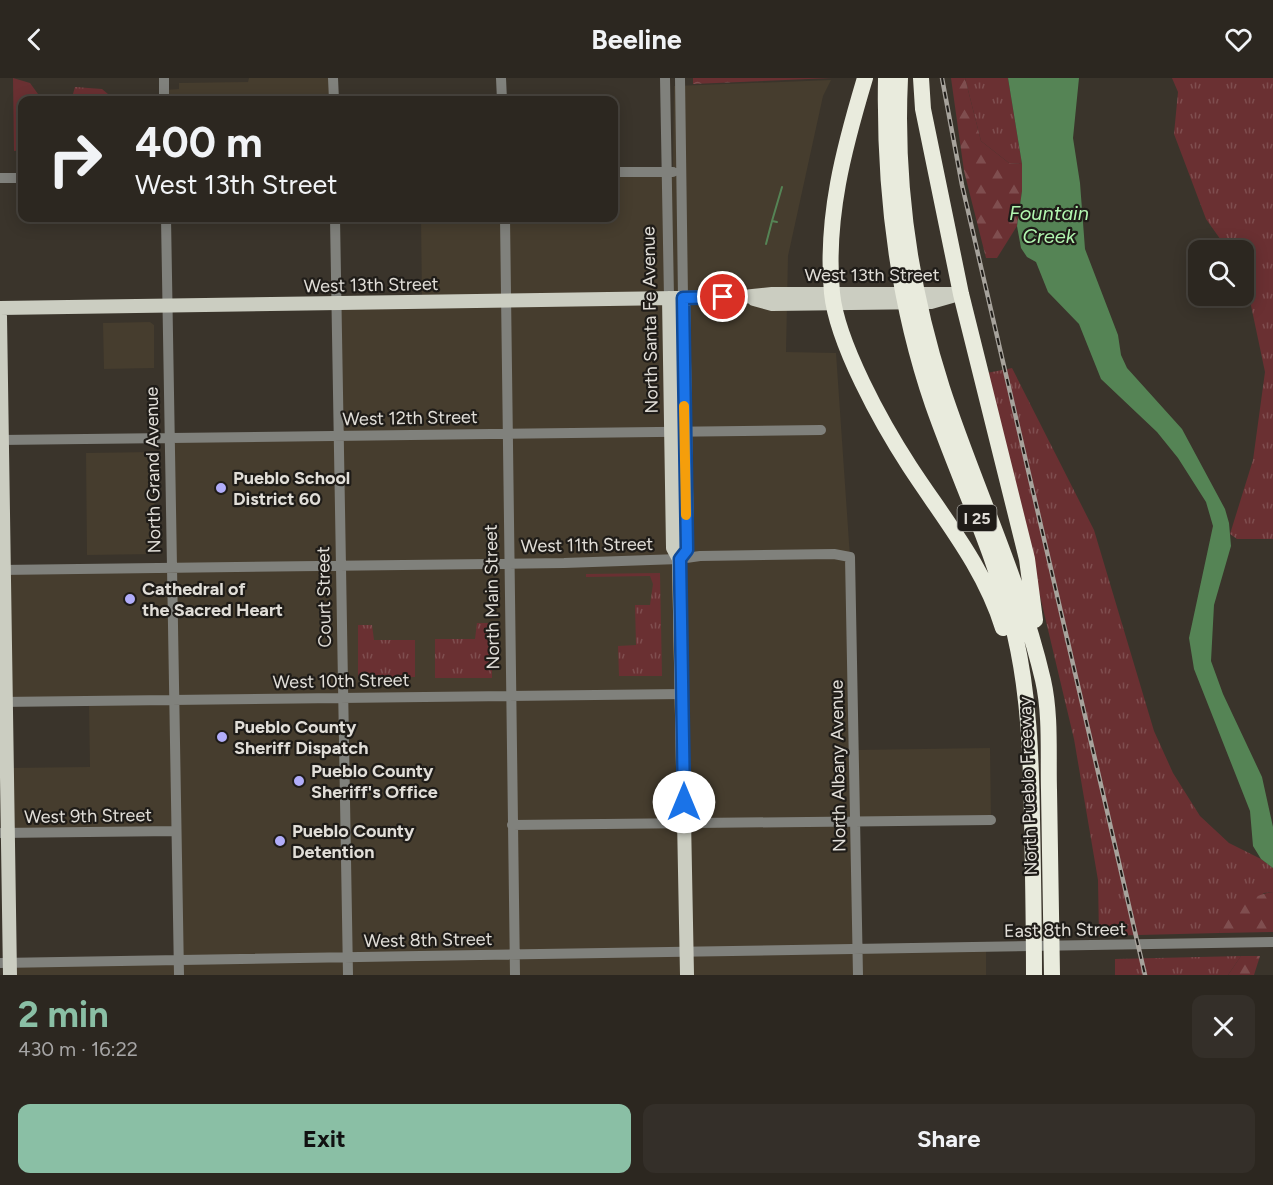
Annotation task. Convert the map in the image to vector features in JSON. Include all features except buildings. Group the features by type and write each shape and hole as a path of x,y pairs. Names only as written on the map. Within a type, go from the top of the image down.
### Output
{"highway":[{"path":"865,78 837,182 833,214 833,298 850,352 889,432 961,540 982,577 998,614 1028,709"},
{"name":"North Pueblo Freeway","path":"886,78 886,166 933,405 979,522 1009,612 1028,709 1034,975"},
{"name":"North Pueblo Freeway","path":"900,78 904,261"},
{"path":"921,78 923,109 961,294 1027,559 1044,682"},
{"name":"North Pueblo Freeway","path":"919,329 1007,558 1044,682 1048,740 1052,975"}],"main road":[{"name":"West 13th Street","path":"0,308 743,297 833,298 961,294"},
{"name":"North Santa Fe Avenue","path":"676,298 670,432 673,548 680,559 687,975"},
{"name":"North Santa Fe Avenue","path":"676,298 684,432 687,550 680,559"},
{"path":"0,316 7,967"}],"street":[{"path":"164,78 164,96"},
{"path":"333,78 334,96"},
{"path":"501,78 502,96"},
{"name":"North Santa Fe Avenue","path":"665,78 666,172 676,298"},
{"name":"North Santa Fe Avenue","path":"676,298 682,172 680,78"},
{"path":"618,172 682,172"},
{"path":"0,178 18,178"},
{"name":"North Grand Avenue","path":"166,222 179,975"},
{"name":"Court Street","path":"335,222 348,975"},
{"name":"North Main Street","path":"505,222 504,301 514,975"},
{"name":"West 12th Street","path":"1,440 506,432 821,430"},
{"name":"West 11th Street","path":"2,570 508,563 680,559 724,555 834,554 850,557"},
{"name":"North Albany Avenue","path":"850,557 858,975"},
{"name":"West 10th Street","path":"3,702 173,701 342,696 683,694"},
{"path":"512,825 991,820"},
{"name":"West 9th Street","path":"4,833 176,831"},
{"name":"East 8th Street","path":"858,950 1273,942"},
{"name":"West 8th Street","path":"7,967 347,957 858,950"}],"shaded area":[{"path":"249,78 333,78 334,96 164,96 164,90 179,89 179,83 248,82"},
{"path":"831,80 823,96 788,256 786,352 836,353 850,557 855,750 990,748 991,820 856,822 857,950 986,948 986,975 10,975 10,963 178,961 176,831 8,833 7,768 90,767 89,702 6,702 4,570 171,568 170,438 338,436 336,303 422,302 421,222 618,222 618,170 673,168 674,86"},
{"path":"150,322 154,325 154,368 104,369 103,323"},
{"path":"154,452 155,554 87,555 86,453"}],"green space":[{"path":"13,78 30,83 38,94 37,96 18,96 18,150 14,151"},
{"path":"693,78 832,78 693,84"},
{"path":"951,78 965,78 981,141 1009,163 1022,164 1022,191 1017,226 997,258 986,258 964,171"},
{"path":"965,78 1008,78 1022,164 1009,163 981,141"},
{"path":"1172,78 1273,78 1273,539 1237,539 1230,534 1253,460 1265,372 1251,306 1254,306 1254,240 1221,240 1206,219 1174,134 1178,92"},
{"path":"75,87 102,89 110,96 83,96 73,94"},
{"path":"1012,368 1094,530 1154,731 1173,773 1200,816 1229,843 1261,859 1273,868 1273,892 1264,893 1222,927 1219,933 1099,936 1098,880 1074,739 987,373"},
{"path":"660,573 662,676 619,676 618,646 636,645 635,605 650,605 653,584 650,576 586,577 586,574"},
{"path":"477,623 492,623 492,678 435,678 435,639 475,639"},
{"path":"358,625 372,625 374,640 415,640 415,677 358,679"},
{"path":"1273,892 1273,932 1219,933 1228,919 1241,906 1257,897"},
{"path":"1241,956 1228,975 1115,975 1115,959"},
{"path":"1241,956 1260,956 1254,975 1228,975"}],"water":[{"name":"Fountain Creek","path":"1008,78 1079,78 1073,138 1080,183 1085,249 1118,335 1121,355 1127,368 1182,429 1225,509 1231,546 1214,605 1211,661 1223,694 1262,777 1273,827 1273,868 1261,859 1253,846 1250,811 1194,669 1189,638 1213,526 1206,502 1178,458 1157,432 1101,379 1079,324 1048,292 1036,262 1027,257 1021,248 1017,226 1022,191 1022,164"}],"waterway":[{"path":"777,222 772,221 782,187"},
{"path":"766,244 772,221"}],"railway":[{"path":"942,78 962,185 1145,975"}],"slow traffic":[{"path":"684,406 686,515"}],"place":[{"name":"Pueblo School District 60","path":"221,488"},
{"name":"Cathedral of the Sacred Heart","path":"130,599"},
{"name":"Pueblo County Sheriff Dispatch","path":"222,737"},
{"name":"Pueblo County Sheriff's Office","path":"299,781"},
{"name":"Pueblo County Detention","path":"280,841"}],"route":[{"path":"684,802 680,559 687,550 683,298 723,297"}]}
